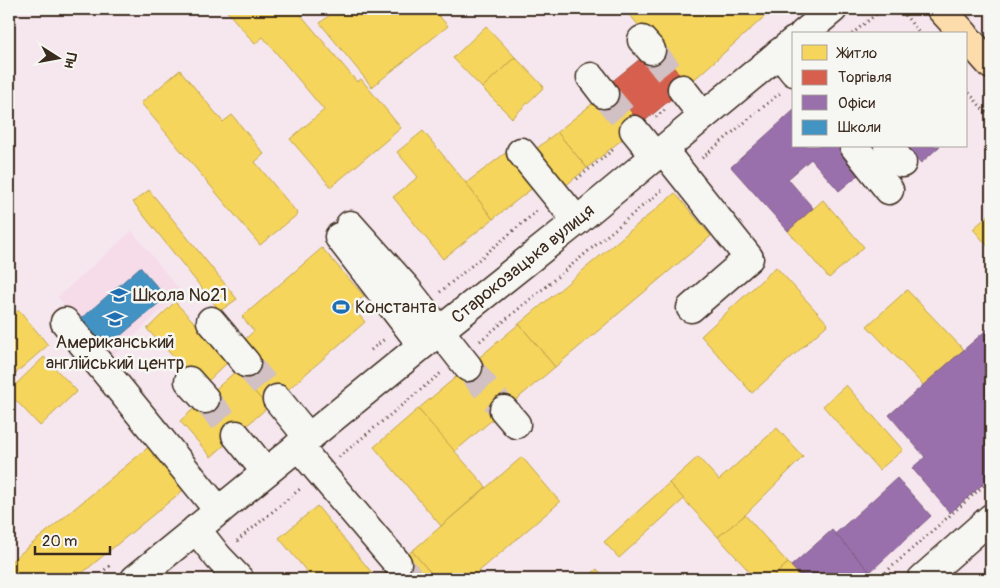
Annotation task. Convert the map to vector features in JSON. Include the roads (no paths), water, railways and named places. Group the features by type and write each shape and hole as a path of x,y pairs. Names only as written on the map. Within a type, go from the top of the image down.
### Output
{"main road":[{"path":"941,9 962,32"},
{"path":"968,39 991,64"}],"street":[{"path":"805,32 833,9"},
{"name":"Старокозацька вулиця","path":"135,579 577,222 704,116 788,64"},
{"path":"682,89 704,116"},
{"path":"634,130 681,175 749,258 691,308"},
{"path":"856,148 889,190"},
{"path":"521,152 577,222"},
{"path":"343,228 406,288 431,338 464,362"},
{"path":"211,321 246,363"},
{"path":"65,322 219,511"},
{"path":"277,399 304,442 320,473 397,563"},
{"path":"236,435 266,472"},
{"path":"922,579 991,518"},
{"path":"196,529 218,557 239,579"}],"tunnel":[{"path":"651,50 682,89"},
{"path":"604,94 634,130"},
{"path":"246,363 277,399"},
{"path":"468,367 504,410"},
{"path":"205,399 236,435"},
{"path":"397,563 410,579"}],"place":[{"name":"Школа №21","path":"119,295"},
{"name":"Константа","path":"341,307"},
{"name":"Американський англійський центр","path":"115,319"}]}
